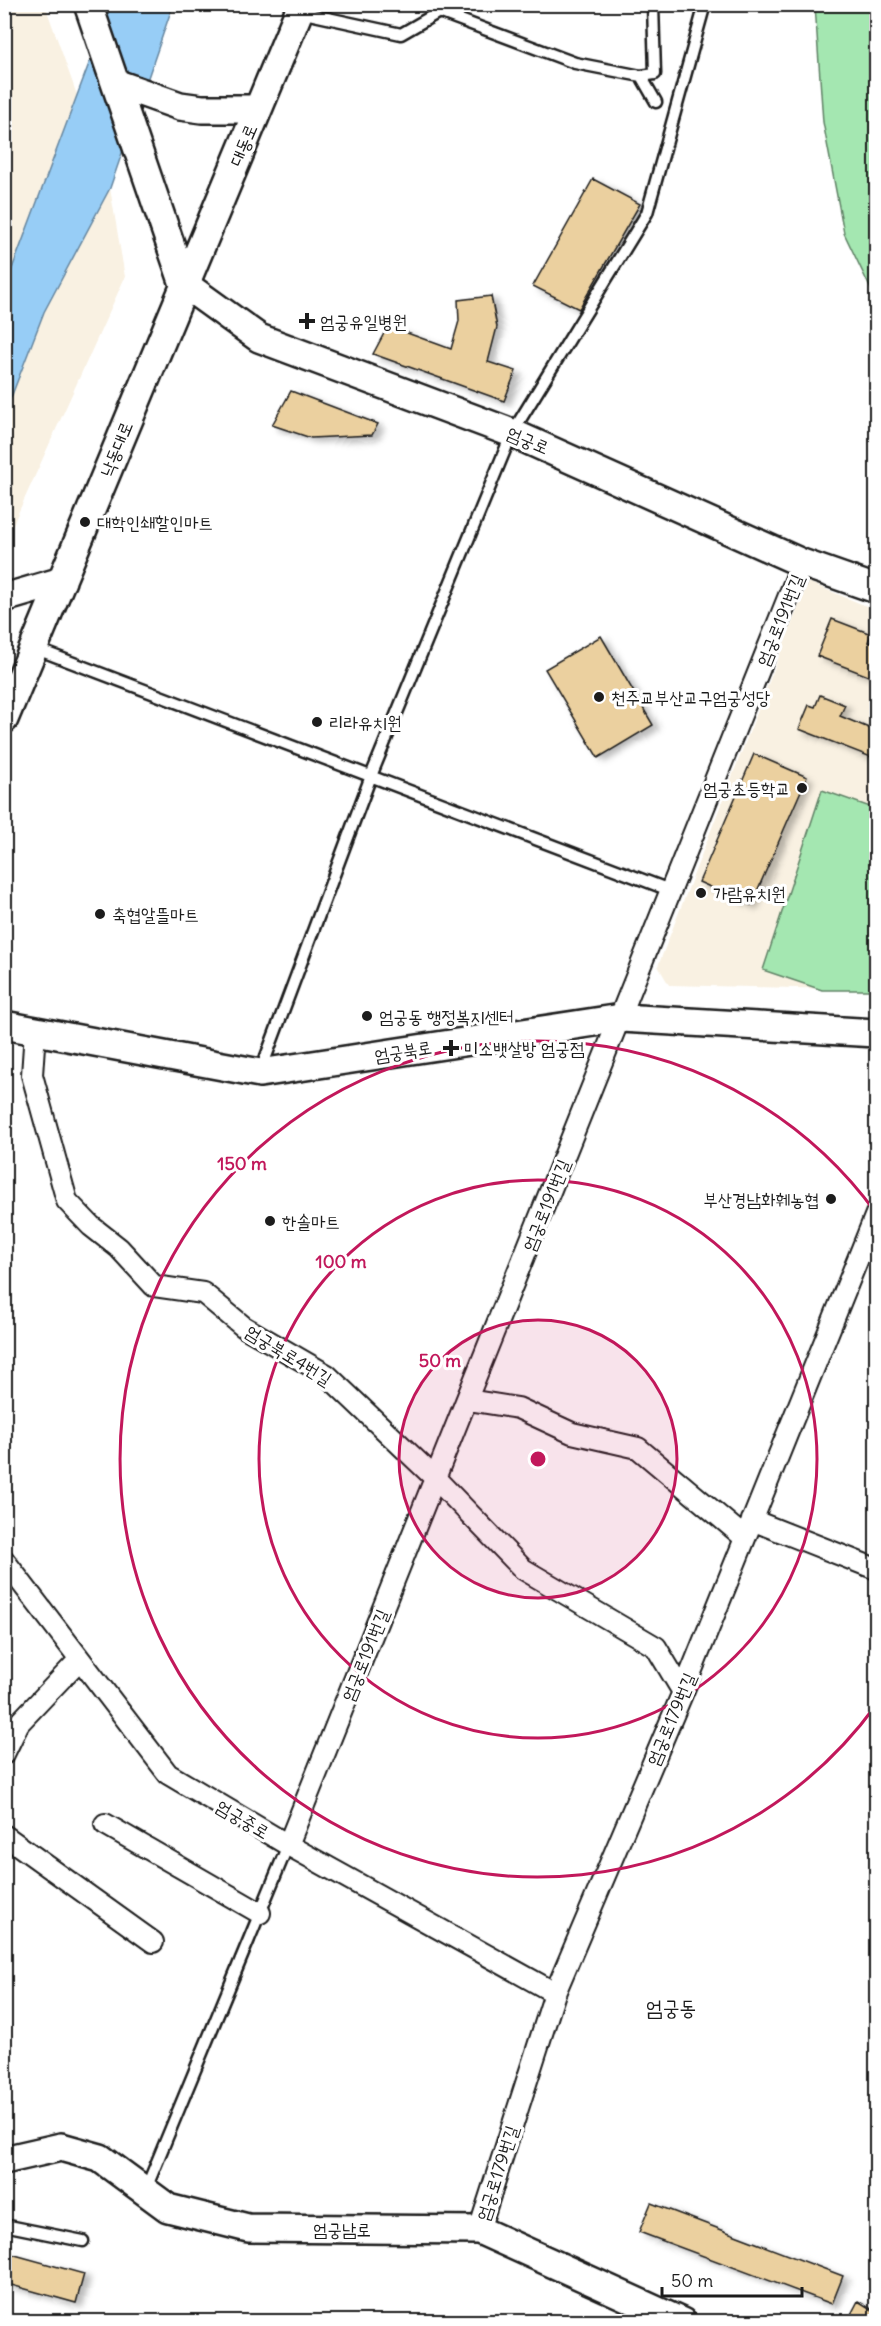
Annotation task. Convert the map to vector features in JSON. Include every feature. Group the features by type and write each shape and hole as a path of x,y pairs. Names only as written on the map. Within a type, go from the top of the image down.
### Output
{"street":[{"path":"88,4 184,284"},
{"name":"대동로","path":"184,284 301,8"},
{"path":"115,82 180,106 201,109 258,109"},
{"name":"엄궁로","path":"184,284 259,338 512,433 802,563 876,589"},
{"name":"낙동대로","path":"4,719 184,284"},
{"name":"엄궁로191번길","path":"288,1845 802,563"},
{"path":"4,598 62,581"},
{"name":"엄궁북로","path":"4,1025 260,1073 621,1018 876,1033"},
{"name":"엄궁북로4번길","path":"35,1031 32,1075 67,1201 91,1226 119,1248 154,1286 203,1293 244,1327 327,1375 436,1479 523,1569 656,1647 682,1692"},
{"name":"엄궁로179번길","path":"479,2230 555,1993 682,1692 876,1214"},
{"path":"468,1400 518,1408 572,1433 638,1448 749,1529 876,1569"},
{"name":"엄궁중로","path":"4,1560 168,1774 288,1845 555,1993"},
{"path":"4,1754 19,1723 79,1660"},
{"path":"105,1824 260,1913"},
{"path":"4,1836 153,1942"},
{"name":"엄궁남로","path":"4,2160 61,2147 100,2158 168,2208 248,2228 479,2230 682,2322"}],"lane":[{"path":"301,8 401,34 439,12 575,63 641,76 654,74 653,4"},
{"path":"260,1073 371,776 512,433 647,213 705,4"},
{"path":"641,76 656,102"},
{"path":"34,648 672,891"},
{"path":"145,2191 288,1845"},
{"path":"4,2225 83,2241"}],"shaded area":[{"path":"5,5 45,5 110,188 125,277 5,542"},
{"name":"엄궁초등학교","path":"808,582 876,610 876,990 669,985 658,966"}],"green space":[{"path":"815,5 876,5 876,300 844,233 823,122"},
{"path":"822,790 876,809 876,990 822,990 763,970"}],"water":[{"path":"111,5 173,5 110,188 44,312 5,413 4,290"}],"building":[{"path":"593,179 640,204 579,309 533,286"},
{"path":"491,296 497,327 488,362 516,371 504,401 373,354 388,326 451,349 459,321 458,300"},
{"path":"291,391 378,424 372,435 311,438 272,425"},
{"path":"832,619 871,634 868,642 876,645 876,679 817,656"},
{"name":"천주교부산교구엄궁성당","path":"601,636 653,725 598,758 545,669"},
{"path":"820,695 845,705 840,716 876,731 876,759 799,729 809,705 815,707"},
{"path":"754,754 807,777 751,905 699,882"},
{"path":"651,2203 843,2276 832,2304 639,2232"},
{"path":"4,2252 84,2274 76,2303 4,2283"},
{"path":"858,2301 876,2312 876,2322 847,2322"}],"place":[{"name":"엄궁유일병원","path":"307,321"},
{"name":"대학인쇄할인마트","path":"85,522"},
{"name":"천주교부산교구엄궁성당","path":"599,697"},
{"name":"리라유치원","path":"317,722"},
{"name":"엄궁초등학교","path":"802,788"},
{"name":"가람유치원","path":"701,893"},
{"name":"축협알뜰마트","path":"100,914"},
{"name":"엄궁동 행정복지센터","path":"367,1016"},
{"name":"미소뱃살방 엄궁점","path":"451,1048"},
{"name":"부산경남화훼농협","path":"831,1199"},
{"name":"한솔마트","path":"270,1221"}],"district":[{"name":"엄궁동","path":"671,2007"}]}
